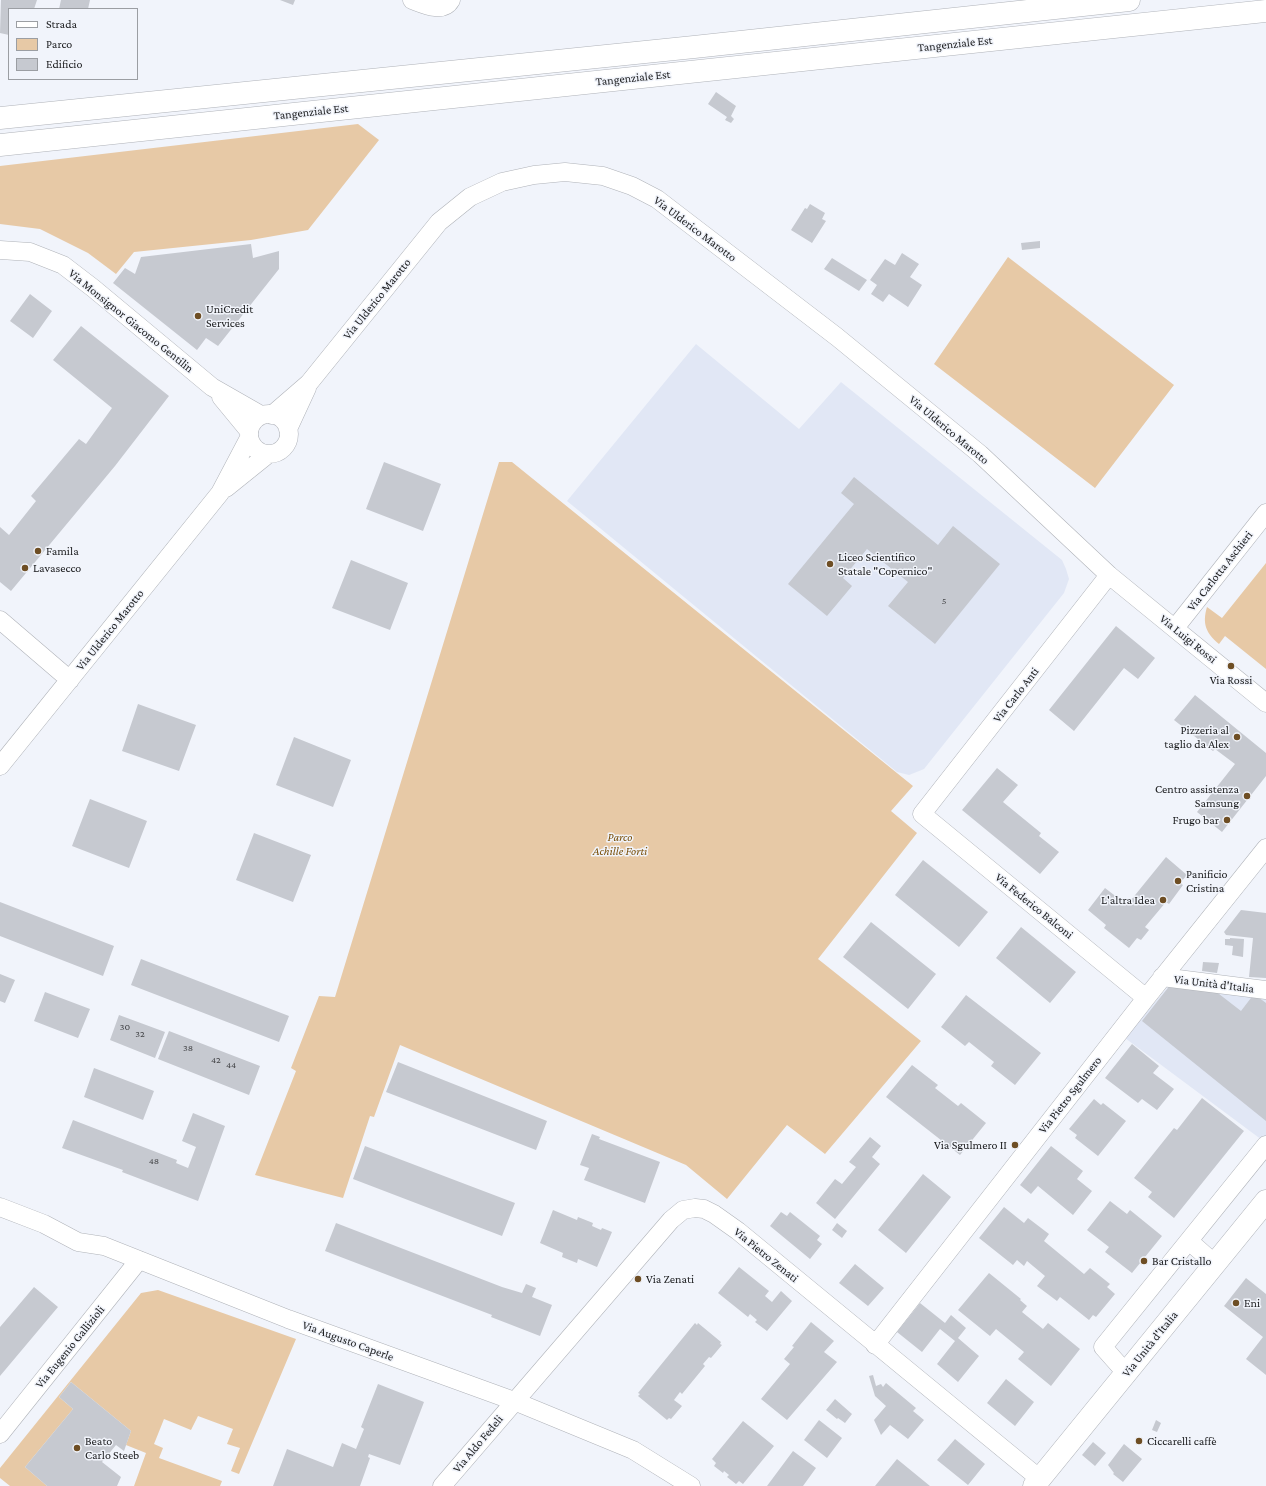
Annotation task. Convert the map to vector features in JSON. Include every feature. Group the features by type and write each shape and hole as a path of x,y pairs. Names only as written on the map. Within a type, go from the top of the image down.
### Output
{"main road":[{"name":"Tangenziale Est","path":"0,118 611,56 1129,0"},
{"name":"Tangenziale Est","path":"0,145 1266,11"},
{"name":"Via Unità d'Italia","path":"1037,1482 1266,1201"}],"street":[{"path":"412,0 430,7 442,7 451,0"},
{"name":"Via Ulderico Marotto","path":"267,415 308,383 439,222 470,197 502,182 534,174 565,172 603,176 632,186 657,199 837,337 980,454 1109,575"},
{"name":"Via Monsignor Giacomo Gentilin","path":"0,250 30,252 63,265 93,288 212,387 249,434"},
{"path":"288,429 281,419 267,415 255,419 251,424 249,434 251,444 255,450 267,455 279,452 284,447 288,442 288,429 308,383"},
{"name":"Via Monsignor Giacomo Gentilin","path":"212,387 267,415"},
{"name":"Via Ulderico Marotto","path":"220,493 249,434"},
{"name":"Via Ulderico Marotto","path":"0,766 220,493 267,455"},
{"name":"Via Carlotta Aschieri","path":"1175,628 1266,513"},
{"name":"Via Luigi Rossi","path":"1109,575 1266,703"},
{"name":"Via Carlo Anti","path":"922,814 1109,575"},
{"path":"0,620 70,680"},
{"name":"Via Federico Balconi","path":"922,814 1146,998"},
{"name":"Via Pietro Sgulmero","path":"875,1345 1162,977 1266,848"},
{"name":"Via Unità d'Italia","path":"1162,977 1266,990"},
{"path":"1126,1373 1103,1347 1266,1145"},
{"name":"Via Augusto Caperle","path":"0,1207 44,1224 70,1239 78,1242 104,1246 288,1319 514,1401 633,1450 691,1486"},
{"name":"Via Pietro Zenati","path":"514,1401 671,1220 683,1210 695,1208 704,1209 714,1214 738,1232 1037,1482"},
{"path":"1189,1241 1215,1264"},
{"name":"Via Eugenio Gallizioli","path":"0,1434 139,1260"},
{"name":"Via Aldo Fedeli","path":"442,1486 514,1401"}],"shaded area":[{"path":"696,344 799,429 841,382 1062,560 1069,579 1064,593 924,769 909,775 897,772 567,501"},
{"path":"1177,976 1266,990 1266,1143 1125,1038"}],"green space":[{"path":"358,124 379,140 308,230 251,240 134,252 116,274 88,253 40,229 0,224 0,166"},
{"path":"1008,257 1174,385 1095,488 934,364"},
{"name":"Parco Achille Forti","path":"499,462 512,462 913,786 891,811 917,833 818,959 921,1041 825,1154 787,1125 727,1199 686,1165 400,1045 374,1117 370,1116 343,1198 255,1175 296,1071 291,1068 319,996 335,997"},
{"path":"1266,563 1266,669 1225,636 1219,644 1208,632 1205,618 1207,607 1222,618"},
{"path":"158,1290 296,1339 239,1474 231,1471 240,1448 227,1444 233,1429 198,1416 191,1430 164,1419 154,1444 163,1448 159,1458 222,1481 220,1486 134,1486 146,1453 126,1445 131,1431 71,1382 59,1397 73,1409 25,1467 47,1486 10,1486 0,1478 0,1468 141,1293"}],"building":[{"path":"1,0 37,0 34,8 8,8 8,35 0,33"},
{"path":"61,0 90,0 88,8 59,8"},
{"path":"280,0 295,0 293,5"},
{"path":"716,92 736,106 731,116 734,119 731,123 725,120 727,117 708,104"},
{"path":"810,204 825,213 822,219 826,221 812,243 791,230 805,208 807,209"},
{"path":"1040,241 1040,248 1022,250 1021,243"},
{"name":"UniCredit Services","path":"251,244 253,258 279,251 279,269 218,346 206,338 197,350 113,283 125,268 135,274 141,257"},
{"path":"902,253 919,264 910,277 922,285 908,307 889,294 883,302 871,294 877,285 870,280 885,259 895,265"},
{"path":"832,258 867,280 859,291 824,269"},
{"path":"30,294 52,311 33,338 10,321"},
{"path":"81,326 169,396 115,466 11,591 0,582 0,527 9,535 36,501 31,496 79,439 86,444 112,408 53,360"},
{"path":"384,462 441,484 423,531 366,509"},
{"path":"854,477 938,545 953,526 1000,564 935,644 888,606 908,582 867,549 843,578 852,586 827,616 788,584 854,504 841,493"},
{"path":"351,560 408,583 390,630 332,608"},
{"path":"1116,626 1155,658 1138,679 1124,668 1074,731 1049,710"},
{"path":"1195,695 1266,753 1266,776 1222,832 1197,812 1235,764 1215,749 1213,751 1174,720"},
{"path":"138,704 196,725 179,771 122,751"},
{"path":"294,737 351,760 333,807 276,785"},
{"path":"997,768 1018,785 1003,802 1041,833 1039,836 1059,852 1040,874 962,810"},
{"path":"90,799 147,821 129,868 72,846"},
{"path":"254,833 311,855 293,902 236,880"},
{"path":"1166,857 1187,875 1180,883 1183,885 1169,904 1166,902 1145,927 1149,930 1141,940 1137,938 1129,948 1104,928 1106,925 1088,910 1105,888 1127,905"},
{"path":"923,860 988,912 959,947 895,895"},
{"path":"0,902 114,946 103,976 0,936"},
{"path":"1241,910 1266,913 1266,978 1249,977 1253,938 1226,935 1224,932"},
{"path":"871,922 936,974 908,1009 843,957"},
{"path":"1021,927 1076,972 1050,1003 996,958"},
{"path":"1225,939 1244,939 1243,957 1232,955 1233,946 1225,945"},
{"path":"141,959 289,1016 279,1042 131,985"},
{"path":"1203,962 1219,963 1217,973 1202,971"},
{"path":"0,974 15,980 5,1003 0,1001"},
{"path":"1171,984 1210,987 1241,1011 1254,994 1266,1003 1266,1121 1142,1021"},
{"path":"45,992 90,1009 78,1038 34,1021"},
{"path":"966,995 1041,1053 1015,1085 991,1066 994,1062 969,1042 965,1046 941,1027"},
{"path":"119,1015 165,1032 155,1058 110,1040"},
{"path":"169,1031 260,1066 249,1095 158,1059"},
{"path":"1132,1044 1159,1066 1153,1073 1174,1089 1157,1110 1142,1099 1138,1103 1105,1078"},
{"path":"398,1062 547,1121 536,1150 386,1092"},
{"path":"912,1065 938,1085 935,1088 958,1106 961,1103 986,1123 960,1155 886,1097"},
{"path":"94,1068 154,1091 143,1120 84,1097"},
{"path":"1202,1098 1244,1131 1174,1218 1148,1197 1152,1192 1134,1178 1174,1128 1177,1130"},
{"path":"1094,1099 1101,1105 1103,1103 1126,1121 1098,1156 1075,1138 1077,1135 1069,1129"},
{"path":"193,1113 225,1126 198,1201 122,1172 123,1170 62,1148 73,1120 177,1160 176,1163 188,1168 196,1147 182,1141"},
{"path":"592,1134 600,1137 599,1139 660,1162 645,1203 584,1180 589,1168 580,1165"},
{"path":"870,1137 881,1146 872,1157 880,1164 835,1219 816,1203 835,1179 842,1184 856,1167 849,1162"},
{"path":"365,1146 515,1203 502,1236 353,1179"},
{"path":"1051,1146 1083,1171 1077,1179 1092,1191 1073,1215 1038,1186 1031,1194 1020,1185"},
{"path":"923,1174 951,1197 906,1253 878,1230"},
{"path":"1110,1201 1127,1214 1130,1210 1162,1236 1132,1273 1105,1252 1109,1247 1087,1230"},
{"path":"1004,1207 1024,1223 1028,1218 1049,1234 1044,1241 1084,1274 1090,1268 1110,1284 1107,1287 1115,1294 1096,1317 1093,1315 1089,1320 1060,1297 1057,1301 1037,1286 1045,1276 1027,1261 1024,1266 1017,1260 1013,1265 979,1238"},
{"path":"553,1210 577,1220 578,1217 593,1223 592,1226 601,1230 602,1228 612,1232 597,1267 578,1259 577,1263 562,1257 563,1253 540,1243"},
{"path":"781,1212 787,1216 790,1212 820,1236 817,1240 822,1244 810,1259 770,1226"},
{"path":"336,1223 502,1287 522,1293 526,1284 536,1288 532,1297 552,1305 540,1336 491,1317 492,1315 325,1251"},
{"path":"837,1223 847,1231 842,1238 832,1230"},
{"path":"855,1264 884,1288 868,1306 839,1283"},
{"path":"739,1267 769,1291 765,1296 772,1302 781,1291 792,1301 767,1331 755,1322 757,1320 750,1314 748,1317 718,1293"},
{"path":"989,1273 1021,1299 1020,1300 1027,1306 1022,1312 1043,1329 1048,1323 1080,1349 1051,1386 1018,1359 1024,1352 996,1329 990,1336 958,1310"},
{"path":"1246,1278 1266,1294 1266,1375 1246,1359 1263,1337 1224,1306"},
{"path":"34,1287 58,1307 0,1376 0,1327"},
{"path":"920,1303 945,1323 951,1315 966,1328 958,1338 979,1356 958,1382 937,1364 955,1341 940,1329 922,1352 897,1332"},
{"path":"811,1322 834,1341 824,1352 837,1362 787,1420 761,1399 790,1364 784,1359 794,1347 792,1346"},
{"path":"695,1323 697,1325 698,1323 721,1342 720,1344 722,1345 711,1358 709,1357 703,1364 705,1366 682,1394 680,1392 674,1400 682,1406 671,1419 669,1418 667,1420 638,1396 640,1394 638,1393"},
{"path":"873,1375 876,1386 881,1384 883,1387 886,1383 916,1408 913,1411 924,1420 908,1439 890,1425 881,1435 874,1420 886,1406 875,1396 869,1376"},
{"path":"1006,1379 1034,1402 1015,1426 987,1403"},
{"name":"Beato Carlo Steeb","path":"71,1382 131,1431 124,1451 116,1445 102,1462 121,1477 117,1486 47,1486 25,1467 73,1409 59,1397"},
{"path":"378,1384 424,1402 400,1465 369,1454 368,1457 370,1458 360,1486 273,1486 287,1449 333,1467 342,1443 356,1449 364,1429 361,1427"},
{"path":"835,1399 852,1414 845,1423 838,1418 837,1419 826,1410"},
{"path":"819,1420 842,1438 827,1458 804,1440"},
{"path":"1156,1420 1161,1423 1157,1432 1152,1430"},
{"path":"743,1421 774,1446 743,1484 739,1481 736,1484 727,1477 729,1475 724,1471 723,1473 714,1466 716,1463 712,1459"},
{"path":"955,1439 985,1464 968,1485 937,1460"},
{"path":"1093,1442 1106,1453 1095,1466 1082,1455"},
{"path":"1124,1444 1142,1459 1123,1482 1113,1474 1114,1473 1108,1465"},
{"path":"793,1451 816,1468 803,1486 767,1486"},
{"path":"897,1459 930,1486 875,1486"}],"place":[{"name":"UniCredit Services","path":"198,316"},
{"name":"Famila","path":"38,551"},
{"name":"Liceo Scientifico Statale \"Copernico\"","path":"830,564"},
{"name":"Lavasecco","path":"25,568"},
{"name":"Via Rossi","path":"1231,666"},
{"name":"Pizzeria al taglio da Alex","path":"1237,737"},
{"name":"Centro assistenza Samsung","path":"1247,796"},
{"name":"Frugo bar","path":"1227,820"},
{"name":"Panificio Cristina","path":"1178,881"},
{"name":"L'altra Idea","path":"1163,900"},
{"name":"Via Sgulmero II","path":"1015,1145"},
{"name":"Bar Cristallo","path":"1144,1261"},
{"name":"Via Zenati","path":"638,1279"},
{"name":"Eni","path":"1236,1303"},
{"name":"Ciccarelli caffè","path":"1139,1441"},
{"name":"Beato Carlo Steeb","path":"77,1448"}]}
